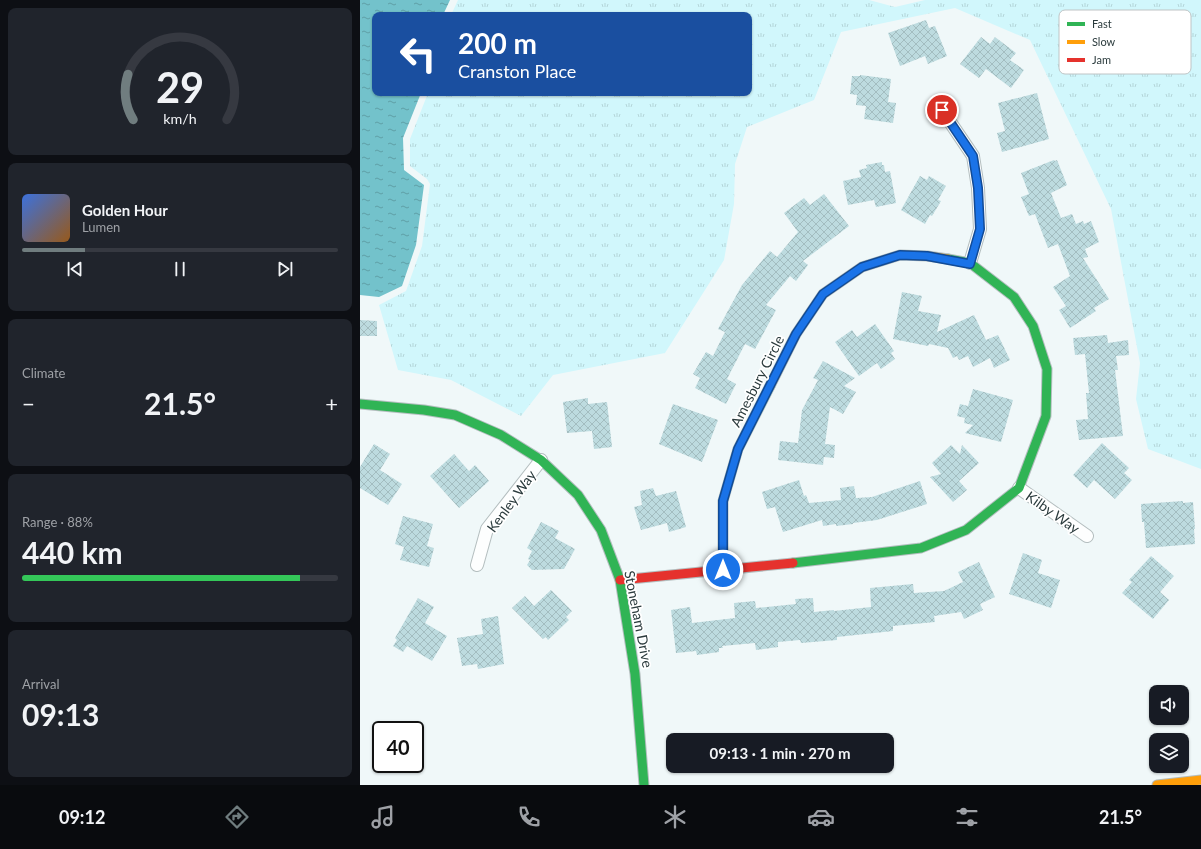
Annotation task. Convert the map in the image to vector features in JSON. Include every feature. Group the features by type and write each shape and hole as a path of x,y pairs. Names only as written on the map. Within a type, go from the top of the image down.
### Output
{"street":[{"path":"942,110 973,156 978,188 980,229 970,264"},
{"name":"Amesbury Circle","path":"723,570 723,501 738,449 796,334 823,294 862,267 900,255 927,256 970,264 1014,297 1033,326 1047,369 1046,416 1019,488"},
{"name":"Stoneham Drive","path":"360,404 424,410 455,415 501,435 541,460 578,495 601,530 620,580 635,674 644,785"},
{"name":"Kenley Way","path":"477,565 487,529 541,460"},
{"path":"620,580 921,548 966,530 1019,488"},
{"name":"Kilby Way","path":"1019,488 1087,536"},
{"path":"1158,785 1201,780"}],"green space":[{"path":"458,0 869,0 895,7 925,0 1201,0 1201,469 1148,449 1136,399 1140,363 1111,209 1030,40 955,8 841,32 814,100 747,127 735,164 734,204 724,260 665,353 553,375 521,416 451,380 398,370 379,305 406,291 422,246 430,184 427,179 410,166 410,139 427,96 752,96 752,12 452,12"}],"water":[{"path":"360,0 450,0 444,12 372,12 372,96 420,96 403,138 404,170 424,185 416,245 402,286 379,297 360,295"}],"building":[{"path":"926,20 929,28 935,26 947,56 928,64 925,56 900,66 888,33"},
{"path":"981,37 990,44 995,37 1016,53 1010,60 1024,70 1011,88 986,69 979,78 960,64"},
{"path":"860,75 891,79 888,102 896,103 893,123 864,119 866,106 856,105 857,95 850,94 852,76"},
{"path":"1037,93 1049,139 1002,152 997,133 1005,131 998,103"},
{"path":"1057,160 1067,185 1051,193 1061,218 1072,214 1076,224 1083,221 1084,224 1091,221 1099,242 1085,249 1088,257 1083,258 1109,299 1094,308 1096,311 1070,328 1059,310 1066,306 1053,287 1070,276 1058,244 1048,248 1035,214 1029,216 1021,197 1029,194 1021,173"},
{"path":"882,162 885,172 890,171 896,203 876,207 874,200 848,205 843,181 861,177 859,170 867,168 866,165"},
{"path":"920,176 927,180 929,176 946,186 938,200 941,201 925,224 901,210"},
{"path":"824,194 849,226 803,261 808,265 796,281 790,276 766,305 776,310 755,349 745,344 727,379 736,384 726,404 695,388 700,378 693,374 706,352 713,356 725,332 718,329 742,285 770,251 777,257 798,232 784,213 804,198 810,205"},
{"path":"902,292 922,296 918,311 941,315 937,332 974,315 986,340 998,335 1010,360 994,368 990,358 973,367 968,356 959,360 957,356 953,358 948,348 929,344 928,346 893,339"},
{"path":"360,320 377,321 377,336 360,336"},
{"path":"875,324 894,351 891,353 895,359 881,369 877,363 859,376 835,342 852,330 857,337"},
{"path":"1107,335 1108,343 1128,340 1129,355 1116,356 1118,370 1115,370 1123,436 1079,440 1076,420 1088,419 1086,393 1089,393 1085,354 1075,355 1073,338"},
{"path":"823,361 855,378 844,386 856,392 843,414 830,407 825,444 835,445 834,458 824,457 823,465 778,460 780,441 798,443 802,410 818,380 813,378"},
{"path":"973,389 1013,400 1001,442 965,433 973,425 964,423 965,418 957,416 960,404 968,406"},
{"path":"588,398 588,404 607,402 612,447 594,449 592,431 567,433 563,402"},
{"path":"673,404 718,420 702,462 659,444"},
{"path":"1102,443 1129,468 1124,473 1132,480 1115,499 1094,480 1087,488 1073,475"},
{"path":"374,444 390,454 380,470 402,484 388,505 360,488 360,467"},
{"path":"951,445 960,454 962,445 979,463 959,481 967,490 953,502 930,477 941,474 932,463"},
{"path":"454,454 469,471 475,465 489,481 459,508 430,476"},
{"path":"799,480 804,496 806,495 809,503 841,500 840,488 854,486 856,498 872,497 920,481 927,504 877,520 836,526 836,524 823,526 822,520 783,532 775,507 767,509 762,492"},
{"path":"653,488 656,496 676,491 686,527 669,532 667,523 641,530 634,507 642,505 640,491"},
{"path":"1183,501 1183,503 1193,502 1195,544 1146,548 1141,504"},
{"path":"403,516 433,524 427,546 434,548 429,567 400,560 404,547 395,544"},
{"path":"541,522 559,531 555,538 575,549 564,569 532,570 527,565 532,551 527,548"},
{"path":"1023,553 1042,560 1038,573 1060,580 1051,608 1009,594"},
{"path":"1151,556 1174,576 1160,592 1169,600 1153,619 1122,593 1132,582 1129,580"},
{"path":"979,562 995,597 980,604 983,610 964,619 961,612 934,616 935,622 893,626 893,631 837,637 837,640 801,643 800,640 778,642 778,647 756,650 755,643 722,646 723,648 719,648 719,652 697,655 696,651 676,653 671,610 690,607 692,623 735,618 734,603 755,601 756,608 796,604 795,599 813,598 814,612 871,607 870,588 913,584 914,593 944,591 963,582 958,572"},
{"path":"551,590 572,611 566,617 569,620 548,640 546,637 543,639 512,608 525,596 534,606"},
{"path":"418,598 434,607 425,623 447,636 432,661 407,646 403,652 393,646 397,640 395,638"},
{"path":"498,616 504,664 478,669 477,664 462,666 457,638 483,634 481,619"}],"traffic: fast":[{"path":"793,563 921,548 966,530 1019,488 1046,416 1047,369 1033,326 1014,297 970,263 948,259"},
{"path":"723,570 723,501 738,449 770,386"},
{"path":"360,404 424,410 455,415 501,435 541,460 578,495 601,530 620,580 635,674 644,785"}],"traffic: slow":[{"path":"770,386 796,334 823,294 862,267 900,255 927,256 948,259"},
{"path":"1157,785 1201,780"}],"traffic: jam":[{"path":"620,580 793,563"}],"route":[{"path":"723,570 723,501 738,449 796,334 823,294 862,267 900,255 927,256 970,264 980,229 978,188 973,156 942,110"}]}
